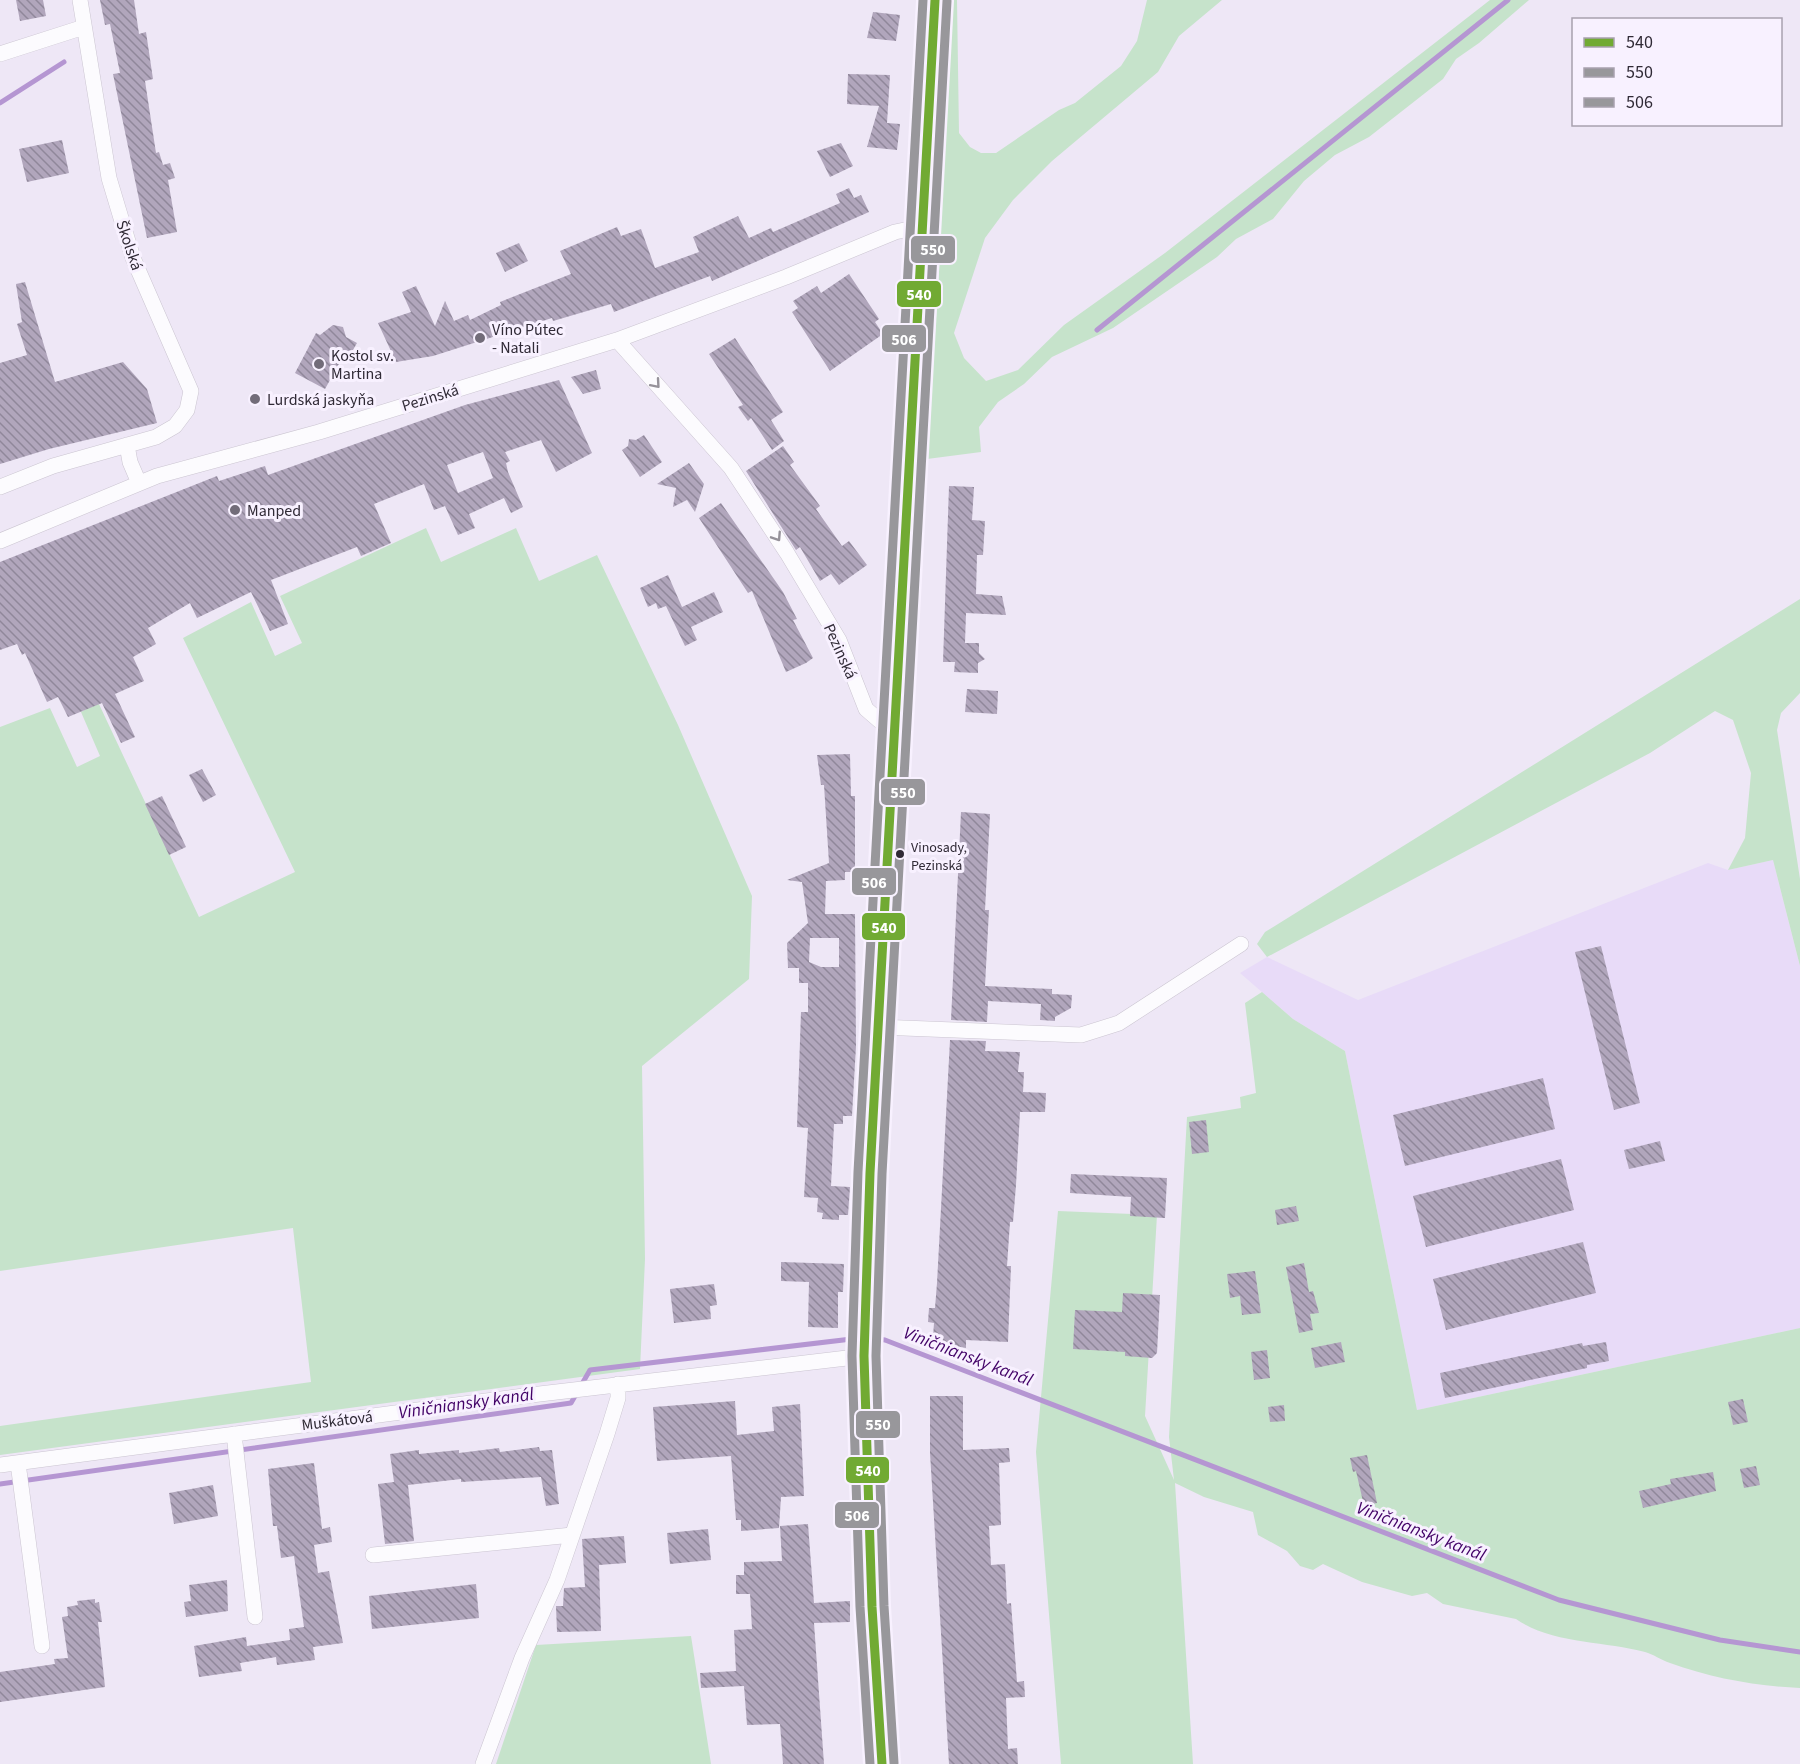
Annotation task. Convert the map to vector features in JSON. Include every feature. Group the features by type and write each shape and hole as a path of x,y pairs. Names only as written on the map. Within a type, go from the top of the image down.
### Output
{"main road":[{"path":"882,1764 872,1607 864,1342 878,1027 935,0"}],"street":[{"name":"Školská","path":"80,0 113,190 133,258 191,391 187,410 175,426 156,437 127,445"},
{"path":"0,54 84,27"},
{"name":"Pezinská","path":"0,541 139,483 617,340 786,277 895,232 923,226"},
{"name":"Pezinská","path":"617,340 731,468 787,553 839,640 866,709 881,722 895,724"},
{"path":"0,487 53,466 127,445 130,462 139,483"},
{"path":"878,1027 1082,1035 1119,1023 1241,944"},
{"name":"Muškátová","path":"0,1465 618,1384 864,1342"},
{"path":"483,1764 522,1658 557,1580 607,1434 618,1398 618,1384"},
{"path":"234,1434 255,1617"},
{"path":"18,1463 42,1646"},
{"path":"373,1555 572,1535"}],"shaded area":[{"path":"1773,860 1800,966 1800,1328 1417,1410 1345,1051 1293,1019 1240,973 1267,957 1358,1000 1708,863 1728,870"}],"green space":[{"path":"949,0 957,0 959,133 970,147 981,153 996,153 1059,110 1075,103 1121,66 1137,41 1147,0 1222,0 1179,36 1158,72 1052,161 1013,200 985,238 954,333 964,358 986,381 1018,370 1064,325 1165,253 1490,0 1529,0 1479,43 1456,59 1443,79 1369,137 1335,155 1304,181 1273,219 1236,239 1217,257 1113,328 1052,357 1024,384 998,402 979,427 981,452 927,459 939,272"},
{"path":"426,528 441,562 516,528 539,581 597,555 678,725 752,896 749,979 642,1066 645,1259 640,1369 0,1455 0,1426 311,1382 293,1228 0,1271 0,727 50,708 77,767 100,756 81,712 98,702 199,917 295,872 183,638 251,602 275,656 302,643 280,596"},
{"path":"1800,599 1800,693 1781,713 1777,730 1800,879 1800,966 1773,860 1728,870 1745,838 1751,773 1733,720 1715,711 1650,753 1267,957 1257,944 1265,932"},
{"path":"1262,992 1293,1019 1345,1051 1417,1410 1800,1328 1800,1688 1718,1677 1670,1663 1645,1652 1562,1638 1530,1627 1516,1619 1443,1604 1427,1593 1412,1596 1362,1582 1323,1564 1313,1570 1300,1566 1287,1551 1258,1535 1253,1512 1204,1497 1175,1483 1193,1764 1061,1764 1036,1452 1058,1211 1157,1215 1145,1416 1174,1480 1169,1437 1187,1117 1241,1108 1240,1097 1256,1093 1245,1003"},
{"path":"691,1636 711,1764 496,1764 536,1645"}],"building":[{"path":"16,0 43,0 46,16 20,21"},
{"path":"100,0 134,0 139,34 146,32 153,79 145,81 156,153 159,152 163,165 170,163 175,178 168,180 177,232 147,238 113,74 120,73 110,24 105,25"},
{"path":"873,12 900,15 896,41 867,38"},
{"path":"848,74 890,75 887,123 900,124 897,150 867,147 879,106 847,104"},
{"path":"62,140 69,173 27,182 19,149"},
{"path":"841,143 853,166 830,177 817,151"},
{"path":"849,188 854,198 861,195 869,212 712,281 710,276 614,312 611,304 553,321 552,318 433,356 396,362 378,323 411,312 402,292 416,286 435,326 445,301 454,321 468,315 470,320 501,305 500,302 571,274 560,251 617,227 621,236 641,229 655,268 699,252 693,237 738,216 749,238 771,228 773,232 840,203 836,194"},
{"path":"519,243 528,261 505,272 496,253"},
{"path":"849,274 879,319 875,322 883,334 830,371 792,312 798,308 793,301 817,286 821,293"},
{"path":"25,282 55,382 123,362 147,389 157,423 49,449 0,464 0,363 27,355 17,324 22,322 16,284"},
{"name":"Kostol sv. Martina","path":"333,325 343,327 346,337 357,343 350,355 345,353 325,389 295,373 316,333 320,335"},
{"path":"735,338 783,412 771,420 784,441 772,450 751,418 748,421 738,407 743,405 709,354"},
{"path":"596,370 601,389 583,394 571,377"},
{"path":"559,380 592,453 556,472 541,440 505,452 510,461 506,463 508,472 523,507 511,513 504,498 469,514 475,528 458,535 445,506 434,510 424,484 374,504 391,543 361,556 357,547 271,580 288,624 270,631 251,592 197,618 190,603 148,628 156,644 133,657 144,681 115,694 135,737 121,743 102,703 68,717 58,697 47,702 25,653 22,655 17,644 0,650 0,562 217,476 219,481 265,466 268,475 465,405","holes":["483,452 493,478 458,493 447,465"]},
{"path":"644,435 662,462 640,477 622,450 628,446 629,439 636,440"},
{"path":"783,446 794,462 790,465 820,506 816,509 842,546 849,541 867,565 839,585 831,574 820,581 800,547 796,550 746,471"},
{"path":"689,463 704,484 695,512 687,500 673,507 676,488 657,484"},
{"path":"949,486 974,487 972,520 985,521 983,555 977,555 976,594 1002,596 1006,615 966,613 965,643 979,643 979,653 985,659 978,663 978,673 954,672 955,662 943,662"},
{"path":"721,503 783,592 797,619 793,620 813,658 806,663 786,672 752,591 748,593 699,518"},
{"path":"668,575 682,607 714,592 723,612 691,627 697,640 685,646 666,606 658,609 656,603 648,607 640,588"},
{"path":"967,689 998,691 997,714 965,712"},
{"path":"850,754 851,796 855,796 855,872 845,872 845,880 826,881 825,914 855,914 856,1046 852,1116 843,1116 843,1124 834,1124 831,1186 850,1187 848,1215 839,1215 839,1220 822,1219 823,1213 817,1212 818,1198 804,1197 808,1128 797,1127 801,1012 808,1012 808,983 799,983 799,968 788,968 787,943 808,923 802,882 787,880 829,863 824,785 821,785 817,755","holes":["810,938 839,938 839,967 821,967 809,962"]},
{"path":"202,769 216,795 203,802 189,775"},
{"path":"162,796 186,847 169,855 145,804"},
{"path":"961,812 990,814 985,910 989,910 985,986 1052,989 1052,994 1072,995 1071,1008 1055,1017 1055,1021 1040,1020 1041,1004 988,1001 987,1022 951,1020"},
{"path":"1601,946 1640,1103 1614,1110 1575,952"},
{"path":"950,1040 986,1041 985,1051 1020,1052 1018,1072 1024,1072 1023,1092 1046,1093 1045,1112 1020,1112 1013,1222 1010,1222 1007,1266 1011,1266 1008,1342 966,1340 966,1348 959,1347 958,1352 932,1351 934,1323 928,1322 929,1308 935,1308 937,1283"},
{"path":"1543,1078 1555,1129 1405,1166 1393,1115"},
{"path":"1206,1120 1209,1152 1192,1154 1189,1122"},
{"path":"1660,1141 1665,1161 1629,1169 1624,1150"},
{"path":"1561,1159 1574,1210 1426,1247 1413,1196"},
{"path":"1071,1174 1167,1178 1165,1218 1130,1216 1131,1197 1070,1193"},
{"path":"1296,1206 1299,1221 1277,1225 1275,1210"},
{"path":"1583,1242 1596,1293 1446,1330 1433,1279"},
{"path":"781,1262 844,1264 843,1292 838,1292 838,1328 808,1327 809,1282 781,1281"},
{"path":"1304,1263 1309,1292 1313,1291 1319,1313 1310,1314 1313,1330 1299,1333 1286,1267"},
{"path":"1255,1271 1261,1313 1242,1315 1240,1296 1230,1298 1227,1274"},
{"path":"714,1284 717,1305 710,1306 711,1319 674,1323 670,1289"},
{"path":"1123,1293 1160,1295 1157,1353 1152,1358 1125,1356 1125,1352 1073,1349 1075,1310 1122,1312"},
{"path":"1341,1342 1345,1362 1315,1368 1311,1348"},
{"path":"1606,1342 1609,1361 1587,1365 1587,1368 1445,1398 1440,1373 1582,1343 1583,1346"},
{"path":"1267,1350 1270,1378 1254,1380 1251,1352"},
{"path":"930,1396 963,1396 963,1450 1009,1448 1010,1462 999,1463 1001,1525 989,1526 991,1565 1005,1564 1007,1604 1011,1603 1017,1682 1024,1681 1025,1697 1006,1698 1008,1749 1017,1748 1018,1764 949,1764 930,1453"},
{"path":"1743,1399 1748,1422 1733,1425 1728,1402"},
{"path":"735,1401 737,1435 774,1431 772,1407 800,1404 804,1496 781,1497 779,1528 741,1531 741,1520 736,1520 731,1456 657,1461 653,1407"},
{"path":"1284,1405 1285,1421 1270,1422 1268,1407"},
{"path":"539,1447 540,1451 552,1450 559,1504 546,1506 541,1477 461,1482 461,1479 408,1485 414,1541 385,1544 378,1484 394,1482 390,1454 419,1450 419,1454 459,1450 459,1453 499,1448 500,1452"},
{"path":"1367,1455 1377,1503 1364,1506 1356,1471 1353,1472 1350,1458"},
{"path":"314,1463 322,1529 330,1527 332,1542 314,1545 318,1573 329,1571 343,1643 313,1647 315,1660 277,1665 276,1657 240,1663 242,1671 199,1677 194,1646 246,1637 247,1646 290,1640 289,1629 304,1627 294,1556 281,1558 277,1526 273,1526 268,1469"},
{"path":"1756,1466 1760,1485 1744,1488 1740,1469"},
{"path":"1713,1472 1716,1491 1643,1508 1639,1491 1671,1484 1670,1479"},
{"path":"213,1485 218,1516 174,1524 169,1493"},
{"path":"808,1524 814,1603 850,1601 850,1622 814,1623 824,1764 783,1764 780,1724 747,1725 744,1686 701,1688 700,1673 736,1671 734,1630 752,1629 750,1594 736,1594 736,1575 744,1575 744,1562 782,1561 780,1526"},
{"path":"708,1529 711,1560 670,1564 667,1533"},
{"path":"624,1536 626,1563 599,1565 601,1631 557,1632 556,1606 563,1606 564,1588 585,1587 582,1539"},
{"path":"227,1580 228,1611 186,1617 184,1602 191,1601 189,1585"},
{"path":"476,1584 479,1618 372,1629 369,1596"},
{"path":"95,1599 95,1603 99,1602 102,1622 98,1622 105,1687 0,1702 0,1672 55,1664 54,1659 68,1658 62,1617 68,1616 67,1607 78,1605 77,1601"}],"waterway":[{"path":"1097,330 1508,0"},
{"path":"0,103 64,62"},
{"name":"Viničniansky kanál","path":"0,1484 571,1403 590,1370 860,1338"},
{"name":"Viničniansky kanál","path":"869,1338 885,1340 1559,1600 1720,1640 1800,1652"}],"transit line":[{"name":"506","path":"870,1764 860,1607 852,1356 858,1172 923,0"},
{"name":"540","path":"882,1764 872,1607 864,1356 870,1173 935,0"},
{"name":"550","path":"894,1763 884,1606 876,1356 882,1174 947,1"}],"place":[{"name":"Víno Pútec - Natali","path":"480,338"},
{"name":"Kostol sv. Martina","path":"319,364"},
{"name":"Lurdská jaskyňa","path":"255,399"},
{"name":"Manped","path":"235,510"},
{"name":"Vinosady, Pezinská","path":"900,854"}]}
